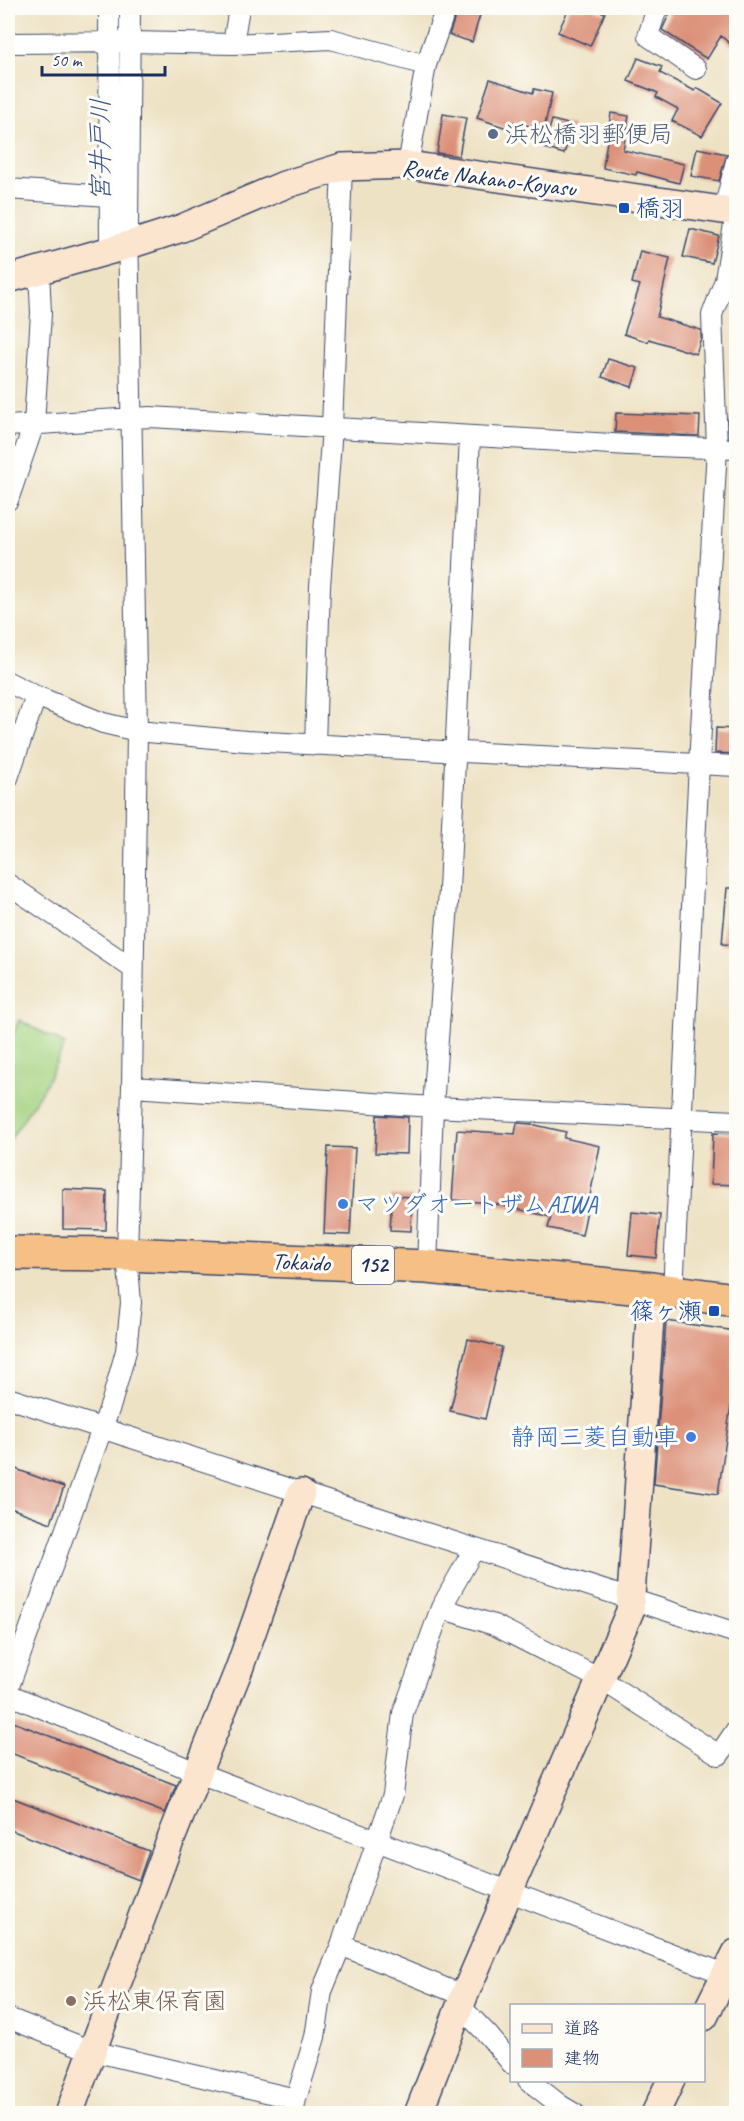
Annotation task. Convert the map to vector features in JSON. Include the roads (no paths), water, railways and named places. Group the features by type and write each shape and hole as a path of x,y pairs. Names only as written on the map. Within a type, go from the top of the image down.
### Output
{"highway":[{"name":"Tokaido","path":"8,1253 127,1254 427,1267 736,1300"}],"street":[{"path":"8,1689 111,1404 126,1351 131,1303 127,1254 132,1087 137,731 133,418 119,247 120,42 109,8"},
{"path":"119,247 108,196 120,42 130,8"},
{"path":"233,44 239,8"},
{"path":"408,165 426,65 446,8"},
{"path":"657,8 648,36 696,69"},
{"path":"8,43 233,44 331,39 426,65"},
{"path":"418,2114 462,2001 630,1611 681,1119 717,448 712,315 725,280 736,160"},
{"name":"Route Nakano-Koyasu","path":"8,279 182,228 284,185 342,167 408,165 732,212"},
{"path":"315,745 320,586 332,428 342,167"},
{"path":"8,189 108,196"},
{"path":"8,500 34,424 41,313 39,269"},
{"path":"8,426 150,417 736,449"},
{"path":"427,1267 433,1107 449,890 470,436"},
{"path":"8,682 103,723 137,731 246,741 736,766"},
{"path":"8,778 36,696"},
{"path":"8,884 132,968"},
{"path":"132,1087 433,1107 736,1121"},
{"path":"8,1398 736,1633"},
{"path":"69,2114 196,1772 239,1669 301,1493"},
{"path":"8,2018 92,2051 295,2106 315,2037 322,1991 341,1945 393,1795 403,1713 441,1608 474,1549"},
{"path":"441,1608 494,1625 602,1680 719,1755 736,1730"},
{"path":"8,1694 196,1772 509,1890 731,1963 705,2015"},
{"path":"341,1945 462,2001 510,2062"},
{"path":"531,2082 574,2114"},
{"path":"655,2114 670,2082"}],"place":[{"name":"浜松橋羽郵便局","path":"493,134"},
{"name":"橋羽","path":"624,208"},
{"name":"マツダオートザムAIWA","path":"343,1204"},
{"name":"篠ヶ瀬","path":"714,1311"},
{"name":"静岡三菱自動車","path":"691,1437"},
{"name":"浜松東保育園","path":"71,2001"}],"water label":[{"name":"宮井戸川","path":"100,150"}]}
